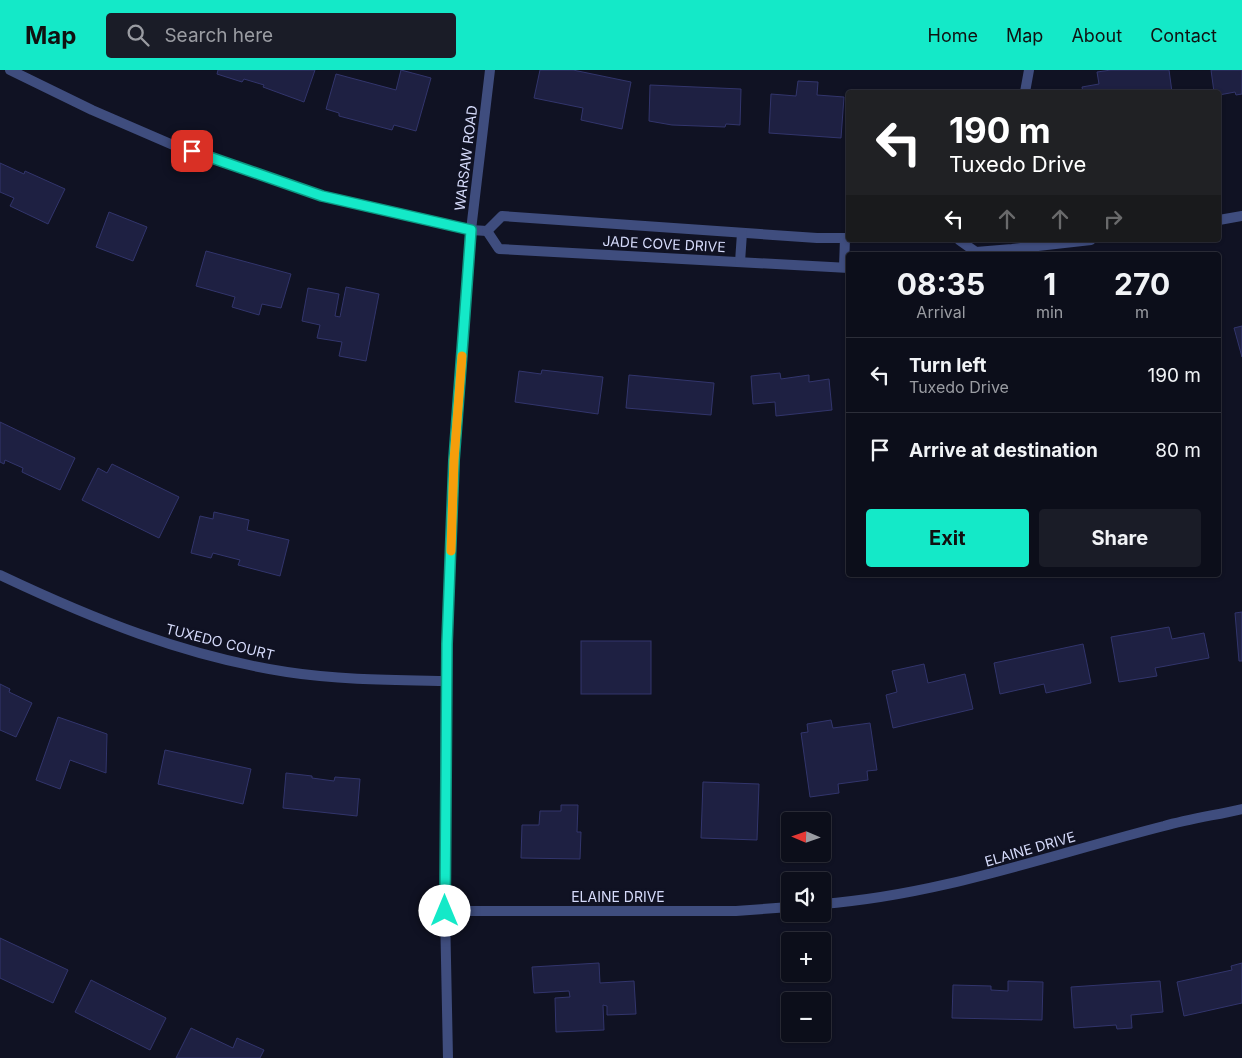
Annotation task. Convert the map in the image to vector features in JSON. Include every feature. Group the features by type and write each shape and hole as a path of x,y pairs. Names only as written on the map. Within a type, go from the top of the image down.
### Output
{"street":[{"path":"10,70 92,110 182,148 322,196 471,230 487,231"},
{"name":"WARSAW ROAD","path":"448,1058 445,911 446,681 454,460 471,230 490,70"},
{"path":"1025,90 1030,70"},
{"name":"JADE COVE DRIVE","path":"846,238 817,238 502,216 487,231 499,249 846,268"},
{"path":"1221,220 1242,216"},
{"path":"740,262 742,233"},
{"path":"961,242 973,252"},
{"path":"979,252 1012,245 1059,242"},
{"name":"TUXEDO COURT","path":"0,574 61,604 140,636 214,657 286,672 363,680 446,681"},
{"name":"ELAINE DRIVE","path":"831,903 856,902 960,882 1165,825 1242,809"},
{"name":"ELAINE DRIVE","path":"445,911 736,911 781,908"}],"building":[{"path":"218,70 315,70 304,102 263,87 264,85 244,79 242,82 217,74"},
{"path":"401,70 431,78 416,131 394,125 392,130 339,116 339,113 326,109 336,74 396,90"},
{"path":"540,70 573,70 631,82 622,129 581,120 583,108 534,98"},
{"path":"1111,70 1169,70 1172,90 1083,90 1082,87 1099,84 1097,72"},
{"path":"1211,70 1242,70 1242,94 1236,95 1235,92 1221,95 1221,90 1214,90"},
{"path":"798,81 818,82 817,95 844,97 841,138 769,133 771,94 796,96"},
{"path":"650,85 741,89 740,125 726,124 725,127 672,125 649,121"},
{"path":"0,163 24,174 25,171 65,189 48,224 10,206 14,198 0,192"},
{"path":"109,212 147,227 133,261 96,247"},
{"path":"206,251 291,274 281,308 262,304 259,315 232,307 235,297 196,286"},
{"path":"346,287 379,294 366,361 339,356 342,342 317,338 320,325 302,321 308,288 339,294 335,316 340,317"},
{"path":"1242,326 1242,357 1234,328"},
{"path":"542,370 603,377 598,414 515,402 519,371 541,374"},
{"path":"780,373 781,379 809,375 809,382 829,379 832,410 776,416 775,402 753,404 751,376"},
{"path":"629,375 714,383 711,415 626,408"},
{"path":"0,422 75,458 60,490 22,472 23,468 5,460 4,464 0,462"},
{"path":"112,464 179,497 159,538 82,500 98,468 107,473"},
{"path":"214,512 249,520 247,530 289,540 280,576 238,565 240,560 213,553 211,558 191,553 200,516 213,519"},
{"path":"1242,612 1242,661 1239,661 1235,613"},
{"path":"1169,627 1172,639 1204,633 1209,658 1155,668 1157,676 1119,682 1111,637"},
{"path":"581,641 651,641 651,694 581,694"},
{"path":"1083,644 1091,683 1046,693 1044,684 1000,694 994,663"},
{"path":"924,664 928,683 965,674 973,709 893,728 886,695 897,692 892,671"},
{"path":"0,684 10,689 9,692 32,703 16,737 0,730"},
{"path":"58,717 107,734 106,773 70,760 60,789 36,780"},
{"path":"831,720 833,728 870,723 877,770 867,771 868,780 838,784 839,793 810,797 801,733 808,732 807,724"},
{"path":"165,750 251,769 243,804 158,784"},
{"path":"286,773 334,781 335,777 360,779 357,816 283,808"},
{"path":"703,782 759,784 757,840 701,838"},
{"path":"561,805 578,805 577,832 581,832 580,859 521,858 522,825 539,825 540,811 561,811"},
{"path":"0,938 68,970 53,1003 0,978"},
{"path":"599,963 600,983 634,981 636,1014 607,1015 607,1006 603,1005 604,1030 556,1032 555,998 570,997 569,991 534,993 532,967"},
{"path":"1242,963 1242,1003 1184,1016 1177,982 1232,970 1231,966"},
{"path":"91,980 166,1018 150,1050 75,1012"},
{"path":"1008,981 1043,982 1042,1020 952,1018 953,985 991,986 991,990 1008,991"},
{"path":"1160,981 1163,1012 1131,1015 1132,1028 1117,1029 1116,1025 1074,1028 1071,987"},
{"path":"191,1028 233,1048 237,1038 264,1050 260,1058 176,1058"}],"slow traffic":[{"path":"451,551 454,460 462,356"}],"route":[{"path":"192,151 322,196 471,230 454,460 446,681 445,911"}]}
